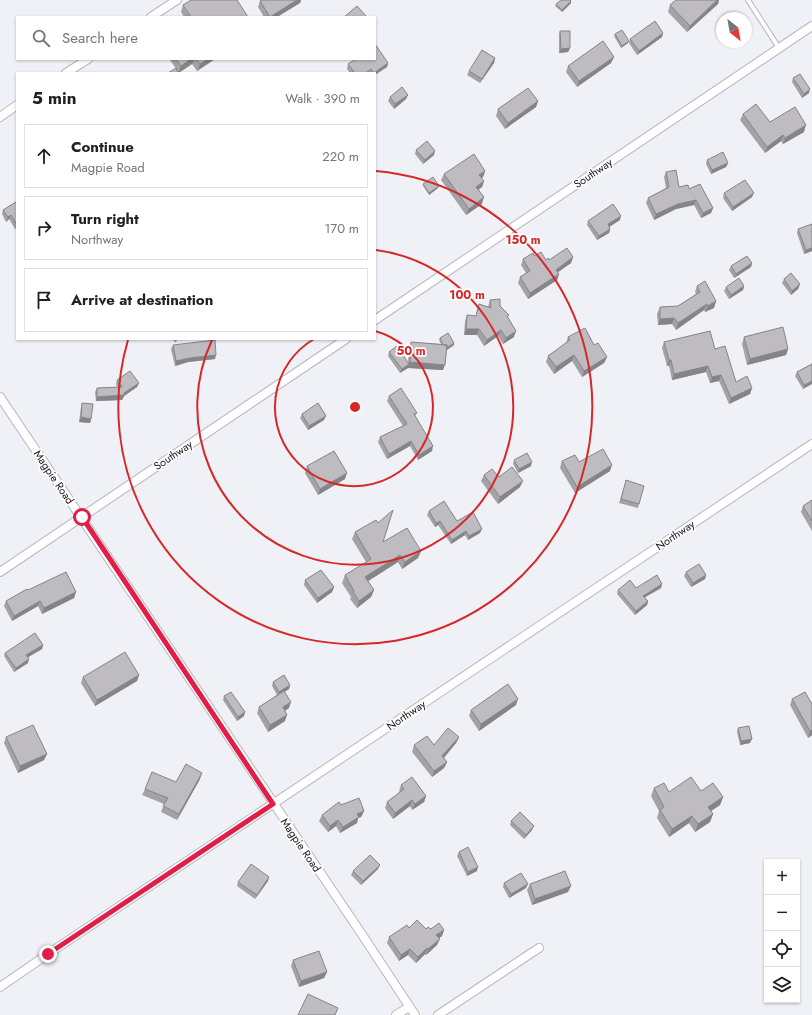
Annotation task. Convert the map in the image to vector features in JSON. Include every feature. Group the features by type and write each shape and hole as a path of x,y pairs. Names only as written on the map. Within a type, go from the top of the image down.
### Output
{"street":[{"path":"152,16 176,0"},
{"name":"Southway","path":"376,319 812,26"},
{"path":"68,72 86,60"},
{"path":"0,117 16,107"},
{"name":"Southway","path":"0,572 345,340"},
{"name":"Magpie Road","path":"0,397 415,1015"},
{"name":"Northway","path":"0,987 812,444"},
{"path":"438,1015 538,948"},
{"path":"396,1015 409,1007"}],"lane":[{"path":"748,0 779,48"}],"building":[{"path":"191,0 237,0 247,16 190,16 183,5"},
{"path":"297,0 272,16 269,16 260,1"},
{"path":"561,0 571,1 562,10 556,4"},
{"path":"676,0 717,0 690,26 670,5"},
{"path":"357,6 366,16 345,16"},
{"path":"655,21 663,33 639,51 630,39"},
{"path":"622,30 629,41 622,46 615,34"},
{"path":"560,31 570,31 570,48 561,49"},
{"path":"603,41 614,57 579,81 568,66"},
{"path":"376,45 388,63 375,72 373,72 371,69 367,72 354,72 348,64 354,60 376,60"},
{"path":"482,50 495,58 482,79 469,71"},
{"path":"177,60 190,60 181,66"},
{"path":"197,60 206,60 200,64"},
{"path":"176,68 178,72 170,72"},
{"path":"800,74 810,89 804,94 793,78"},
{"path":"402,87 408,95 395,104 390,97"},
{"path":"528,88 538,101 508,123 498,109"},
{"path":"756,104 770,122 795,107 806,125 785,138 783,135 767,147 743,114"},
{"path":"427,141 435,151 425,160 416,150"},
{"path":"723,152 728,163 712,170 707,160"},
{"path":"474,154 485,171 479,175 484,181 476,187 484,197 469,209 444,174"},
{"path":"676,170 679,187 688,185 689,189 700,184 713,208 703,213 696,200 678,204 656,214 648,198 669,187 666,172"},
{"path":"433,177 439,186 429,193 423,184"},
{"path":"745,180 754,193 733,207 724,193"},
{"path":"16,202 16,223 11,215 8,217 3,210"},
{"path":"613,204 621,216 608,224 610,229 599,236 588,221"},
{"path":"812,224 812,248 806,250 798,229"},
{"path":"567,248 573,257 556,270 559,274 530,293 520,277 530,271 523,259 533,253 534,256 541,252 546,260 548,258 549,260"},
{"path":"747,256 752,263 736,274 731,266"},
{"path":"791,273 800,284 792,291 784,279"},
{"path":"739,278 744,286 731,295 726,287"},
{"path":"705,281 716,301 708,306 707,304 678,323 674,318 660,319 660,307 678,306 700,292 697,286"},
{"path":"500,299 500,306 509,315 507,316 516,331 506,338 501,330 487,340 479,329 466,329 467,315 476,316 479,304 491,308 490,300"},
{"path":"783,327 788,349 750,359 744,337"},
{"path":"585,328 594,345 598,343 607,357 584,371 574,355 556,367 548,356 570,340 568,337"},
{"path":"710,331 715,349 725,346 736,382 747,376 752,388 731,398 721,375 712,377 708,366 674,374 671,360 669,360 664,342"},
{"path":"448,333 454,343 447,348 447,345 443,345 440,338"},
{"path":"215,340 216,355 176,361 173,345"},
{"path":"411,342 447,345 445,365 410,362"},
{"path":"397,346 409,364 402,369 389,352"},
{"path":"812,364 812,381 804,385 797,372"},
{"path":"130,371 139,383 124,393 124,395 97,397 97,388 122,387 117,380"},
{"path":"401,388 417,413 414,414 433,446 419,455 411,441 389,454 380,437 407,424 389,396"},
{"path":"82,403 93,404 91,419 81,417"},
{"path":"318,403 326,416 309,426 302,414"},
{"path":"603,449 612,465 577,487 562,461 575,455 579,462"},
{"path":"334,451 347,473 320,489 307,466"},
{"path":"527,453 532,462 519,469 514,460"},
{"path":"512,467 523,481 500,497 484,475 492,469 499,477"},
{"path":"626,480 644,486 639,504 621,499"},
{"path":"812,500 812,521 803,506"},
{"path":"444,501 457,521 473,512 482,529 469,536 466,531 452,540 440,521 436,523 429,511"},
{"path":"393,510 383,542 407,528 421,551 405,562 400,555 365,577 374,590 359,601 345,575 371,559 355,532 376,520 378,523"},
{"path":"699,564 706,575 693,583 686,572"},
{"path":"321,570 334,587 318,598 305,580"},
{"path":"66,572 76,592 44,608 40,601 14,616 6,601 27,589 28,590"},
{"path":"657,575 662,584 643,596 648,601 636,611 618,590 630,580 636,588"},
{"path":"35,633 43,645 26,655 29,659 16,668 5,653"},
{"path":"125,652 139,675 97,700 83,677"},
{"path":"284,675 290,685 279,692 273,682"},
{"path":"508,684 518,699 481,724 471,710"},
{"path":"284,691 291,702 283,707 287,715 270,725 259,707"},
{"path":"231,692 245,712 238,717 224,696"},
{"path":"805,692 812,704 812,730 810,731 792,699"},
{"path":"33,725 47,754 20,766 6,737"},
{"path":"749,726 752,739 741,741 738,728"},
{"path":"448,728 459,737 442,756 447,762 434,771 414,745 427,736 434,745"},
{"path":"186,764 202,773 179,814 163,806 168,798 145,789 152,772 176,782"},
{"path":"412,777 426,796 415,804 412,800 395,813 387,802 404,789 401,785"},
{"path":"691,777 701,791 713,783 723,797 708,807 713,814 698,824 692,816 672,829 660,810 664,807 654,788 664,783 669,792"},
{"path":"359,798 364,811 357,814 359,817 343,827 338,820 330,826 322,815 339,802 341,805"},
{"path":"520,812 534,826 526,835 511,821"},
{"path":"468,847 478,867 468,872 459,852"},
{"path":"370,855 380,865 363,881 353,871"},
{"path":"251,864 269,877 257,895 238,882"},
{"path":"565,871 571,886 535,899 530,884"},
{"path":"521,873 528,884 511,894 504,883"},
{"path":"417,920 426,929 428,927 431,929 439,923 444,930 436,935 440,939 428,949 427,948 418,957 410,949 401,955 389,937 407,925 409,928"},
{"path":"319,951 327,972 301,981 293,960"},
{"path":"308,994 338,1008 335,1015 298,1015"}],"route":[{"path":"48,954 273,804 82,517"}]}
